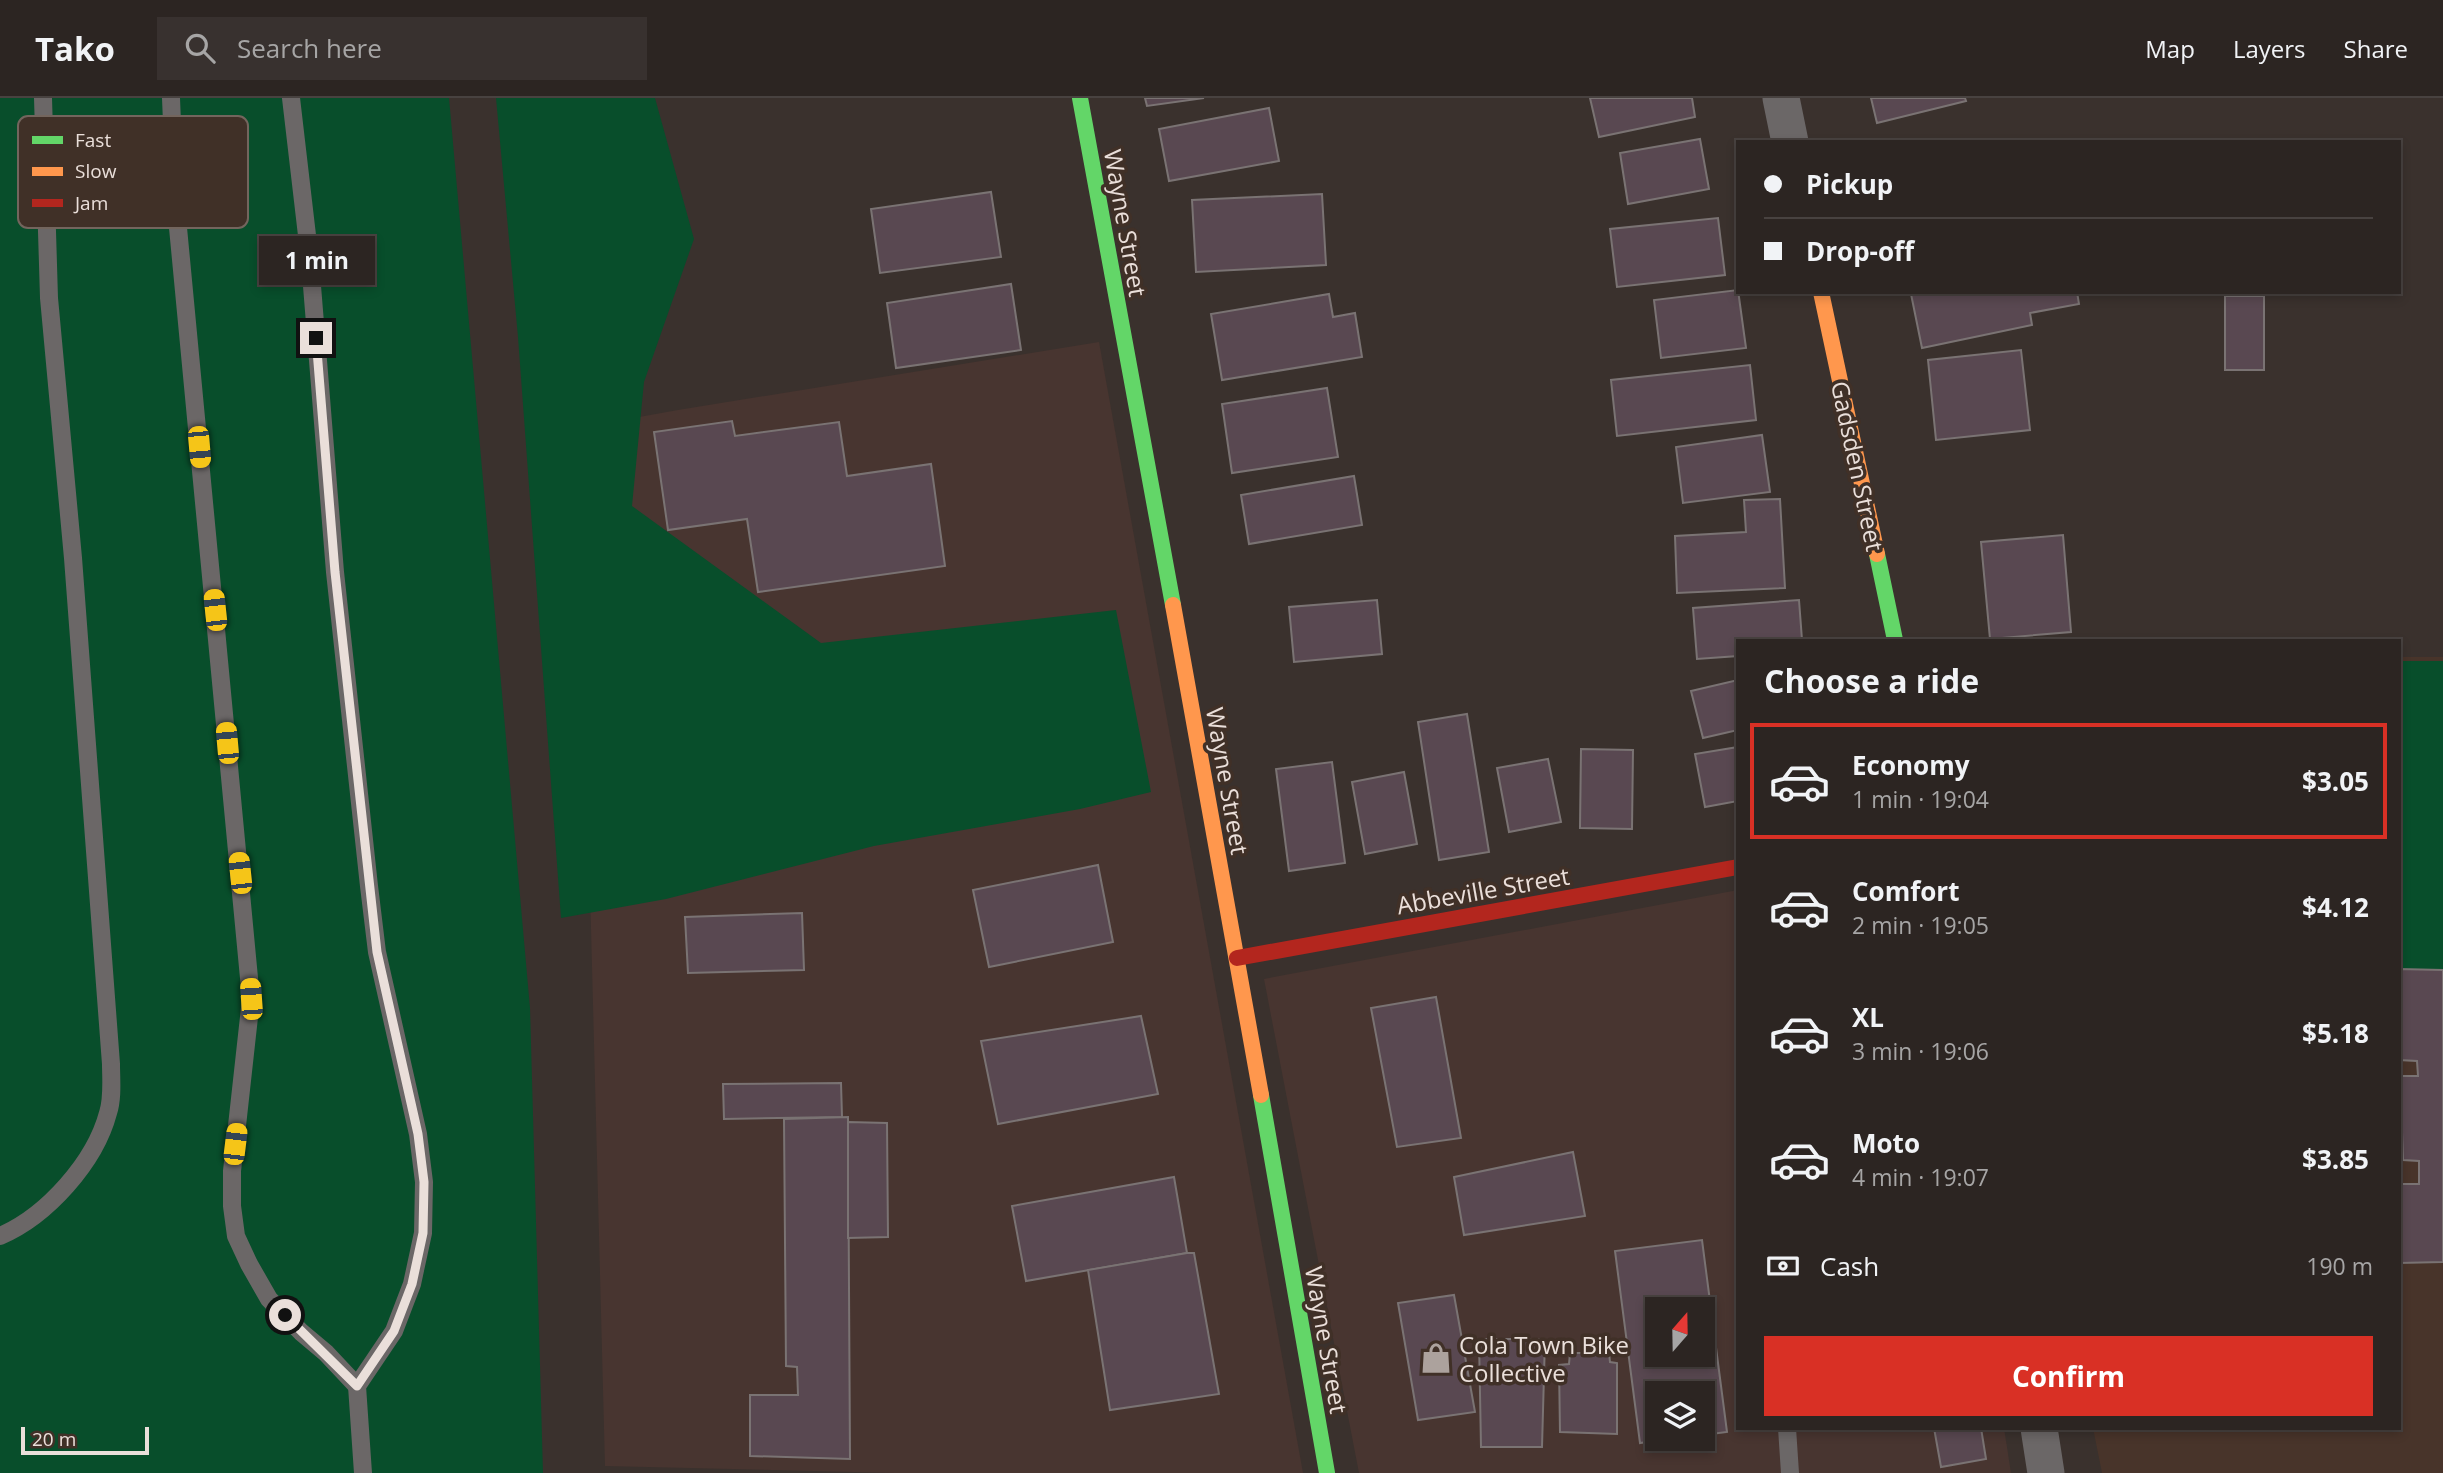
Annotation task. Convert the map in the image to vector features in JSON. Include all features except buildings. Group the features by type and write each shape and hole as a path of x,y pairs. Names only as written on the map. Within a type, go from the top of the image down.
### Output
{"street":[{"name":"Wayne Street","path":"1080,98 1237,958 1327,1473"},
{"path":"1781,98 1790,140"},
{"name":"Gadsden Street","path":"1821,294 1895,639"},
{"name":"Abbeville Street","path":"1237,958 1736,867"},
{"path":"2039,1430 2046,1473"}],"lane":[{"path":"43,98 44,116"},
{"path":"171,98 172,116"},
{"path":"290,98 310,261 335,572 377,952 418,1134 424,1182 423,1233 412,1284 394,1331 357,1386 363,1473"},
{"path":"0,1236 12,1231 59,1195 91,1155 109,1111 111,1064 49,298 47,228"},
{"path":"178,228 251,999 232,1171 232,1206 236,1236 270,1298 357,1386"},
{"path":"1787,1430 1790,1473"}],"shaded area":[{"path":"1099,342 1303,1473 894,1473 605,1466 578,428"},
{"path":"2401,657 2443,657 2443,1473 2102,1473 2093,1430 2401,1430"},
{"path":"1736,890 1736,1430 2004,1430 2011,1473 1359,1473 1264,979"}],"green space":[{"path":"0,98 449,98 530,1008 543,1473 0,1473"},
{"path":"496,98 655,98 694,239 644,382 632,506 821,643 1116,610 1151,792 1080,809 874,846 666,899 561,918 518,337"},
{"path":"2401,661 2443,661 2443,981 2401,980"}],"traffic: fast":[{"path":"1080,98 1173,605"},
{"path":"1877,554 1895,639"},
{"path":"1261,1095 1327,1473"}],"traffic: slow":[{"path":"1821,294 1877,554"},
{"path":"1173,605 1261,1095"}],"traffic: jam":[{"path":"1237,958 1736,867"}],"place":[{"name":"Cola Town Bike Collective","path":"1436,1358"}],"route":[{"path":"285,1315 357,1386 394,1331 412,1284 423,1233 424,1182 418,1134 377,952 360,813 335,572 316,338"}]}
